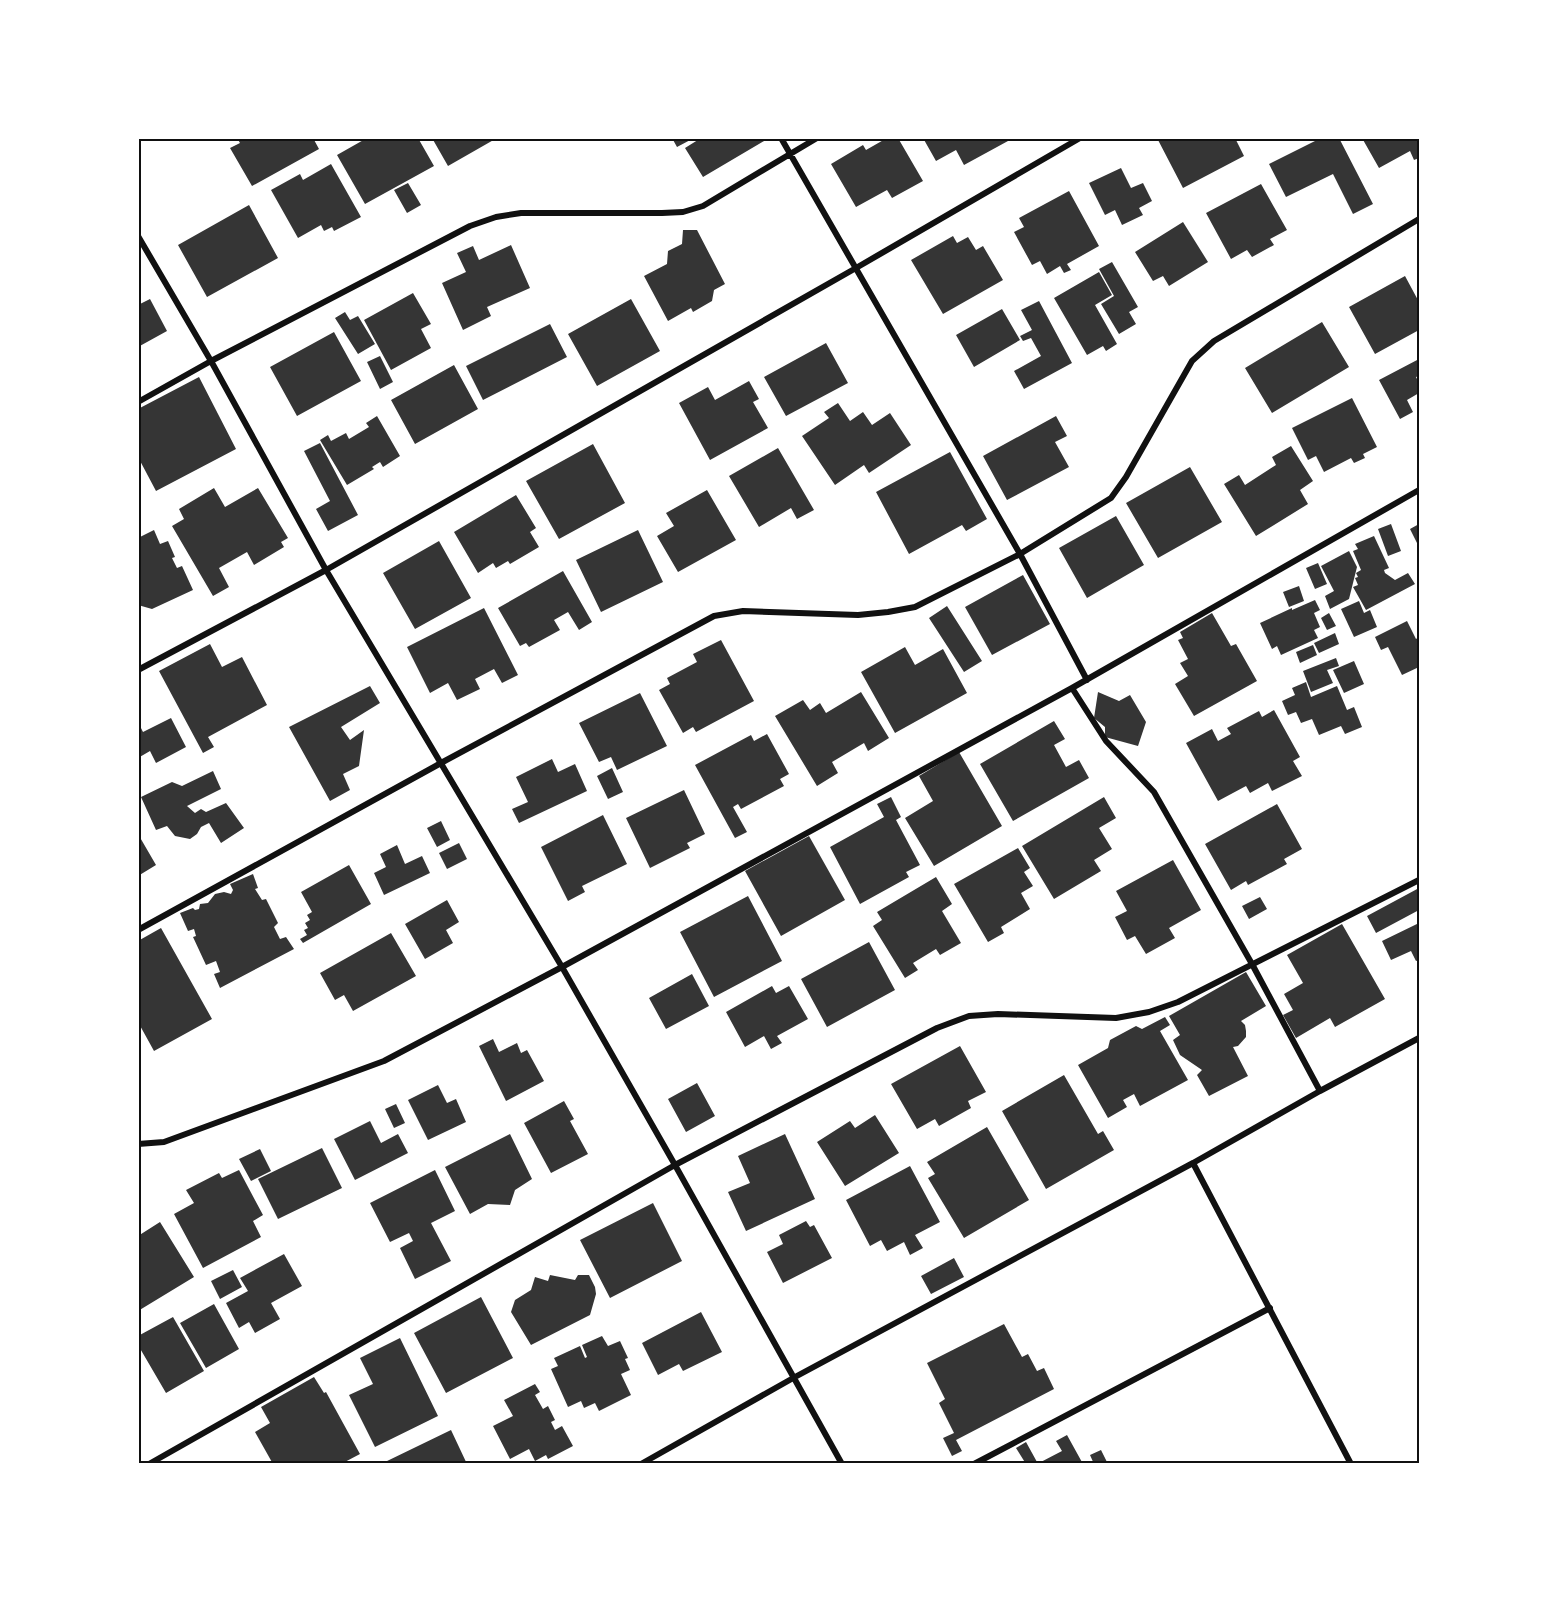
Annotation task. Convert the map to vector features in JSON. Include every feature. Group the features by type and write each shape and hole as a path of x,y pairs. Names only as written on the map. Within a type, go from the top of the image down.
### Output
{"street":[{"path":"781,138 1020,554 1088,680"},
{"path":"138,402 211,361 470,226 496,217 521,213 683,212 703,206 817,138"},
{"path":"138,670 326,570 1080,138"},
{"path":"138,930 714,616 743,611 858,615 915,607 1020,554 1110,498 1126,477 1192,361 1214,341 1419,219"},
{"path":"138,236 211,361 326,570 562,967 842,1464"},
{"path":"138,1143 164,1142 384,1062 1088,680 1419,490"},
{"path":"1072,688 1106,741 1154,792 1252,964 1320,1091"},
{"path":"149,1464 675,1165 937,1028 969,1017 998,1014 1116,1018 1149,1012 1178,1002 1419,880"},
{"path":"641,1464 795,1377 1193,1163 1419,1038"},
{"path":"1193,1163 1351,1464"},
{"path":"974,1464 1270,1308"}],"building":[{"path":"237,138 313,138 319,149 252,186 230,148 240,143"},
{"path":"367,138 418,138 434,166 365,204 337,155"},
{"path":"432,138 497,138 448,166"},
{"path":"672,138 694,138 677,147"},
{"path":"701,138 769,138 703,177 685,148"},
{"path":"887,138 898,138 923,181 892,198 887,190 856,207 831,164 863,145 866,150"},
{"path":"923,138 1006,138 1008,141 964,165 956,150 936,161"},
{"path":"1157,138 1235,138 1244,156 1183,188"},
{"path":"1321,138 1339,138 1373,204 1353,214 1333,174 1286,197 1269,164"},
{"path":"1362,138 1419,138 1419,158 1414,160 1410,151 1379,168"},
{"path":"331,164 361,217 334,231 332,227 324,231 321,225 298,238 271,190 300,174 303,180"},
{"path":"1121,168 1131,188 1143,183 1152,201 1139,208 1143,215 1122,225 1115,210 1105,215 1089,183"},
{"path":"408,183 421,205 407,213 394,190"},
{"path":"1261,184 1287,230 1270,239 1274,245 1252,257 1247,250 1231,259 1206,213"},
{"path":"1069,191 1099,246 1067,264 1071,270 1064,273 1060,266 1047,274 1040,261 1032,265 1014,232 1024,227 1019,218"},
{"path":"249,205 278,258 207,297 178,245"},
{"path":"1183,222 1208,262 1169,286 1163,276 1153,281 1135,252"},
{"path":"683,230 697,230 725,284 714,290 712,301 693,312 691,308 668,321 644,276 667,264 668,251 682,244"},
{"path":"953,236 957,243 968,237 976,250 983,246 1003,280 943,314 911,260"},
{"path":"511,245 530,288 487,307 491,316 463,330 442,283 466,272 457,253 473,246 479,260"},
{"path":"1112,262 1138,307 1129,312 1136,324 1119,334 1101,304 1114,296 1099,269"},
{"path":"1099,272 1112,295 1095,305 1117,344 1106,351 1103,346 1087,355 1054,298"},
{"path":"1405,276 1419,302 1419,330 1375,354 1349,307"},
{"path":"413,293 431,324 421,329 431,348 391,370 364,320"},
{"path":"150,299 167,331 138,347 138,305"},
{"path":"631,299 660,351 597,386 568,334"},
{"path":"1039,301 1072,363 1024,389 1014,371 1041,356 1031,338 1023,341 1020,336 1032,330 1021,310"},
{"path":"1002,309 1020,340 974,367 956,335"},
{"path":"345,312 350,320 358,316 375,344 358,354 335,318"},
{"path":"1322,322 1349,367 1272,413 1245,368"},
{"path":"550,324 567,357 483,400 466,366"},
{"path":"334,332 361,381 297,416 270,367"},
{"path":"826,343 848,383 786,416 764,377"},
{"path":"380,356 393,382 380,389 367,362"},
{"path":"1419,359 1419,376 1416,377 1419,383 1419,393 1407,400 1413,412 1400,419 1379,380"},
{"path":"454,365 478,409 415,444 391,400"},
{"path":"199,377 236,449 156,491 138,457 138,409"},
{"path":"749,381 759,399 753,402 768,428 710,460 679,403 708,387 715,400"},
{"path":"1352,398 1377,447 1363,454 1365,458 1354,463 1351,458 1324,472 1316,456 1308,460 1292,428"},
{"path":"838,403 850,421 863,412 872,425 890,413 911,445 869,473 864,465 835,485 802,436 829,418 824,412"},
{"path":"377,416 400,456 383,467 380,462 372,467 374,469 347,485 320,440 328,435 331,441 346,433 349,439 369,427 366,423"},
{"path":"1056,416 1067,436 1055,442 1069,467 1007,500 983,456"},
{"path":"320,443 358,515 328,531 316,509 330,501 304,451"},
{"path":"593,444 625,503 559,539 526,481"},
{"path":"1291,446 1313,481 1300,490 1308,504 1256,536 1224,484 1239,475 1245,485 1276,465 1272,457"},
{"path":"778,448 814,510 797,519 791,508 759,527 729,476"},
{"path":"950,452 987,519 966,531 962,525 909,554 876,492"},
{"path":"1190,467 1222,522 1158,558 1126,503"},
{"path":"214,488 225,507 258,488 288,538 281,542 284,547 254,565 247,552 219,568 229,587 213,596 172,526 184,519 179,509"},
{"path":"707,490 736,540 678,572 657,536 674,526 666,513"},
{"path":"516,495 536,528 530,532 539,547 510,564 508,561 496,568 493,563 478,573 454,532"},
{"path":"1116,516 1144,565 1087,598 1059,548"},
{"path":"1391,524 1401,551 1388,556 1378,529"},
{"path":"1419,524 1419,547 1410,529"},
{"path":"154,530 160,544 168,541 177,568 182,566 193,590 152,609 138,605 138,538"},
{"path":"638,530 663,582 601,612 576,560"},
{"path":"1374,536 1389,568 1384,570 1385,573 1395,580 1408,573 1415,584 1366,610 1353,587 1358,585 1355,578 1358,577 1356,573 1361,570 1353,551 1358,549 1355,544"},
{"path":"439,541 471,598 415,629 383,573"},
{"path":"1349,551 1357,567 1349,599 1330,609 1325,596 1334,591 1321,566"},
{"path":"1318,563 1327,584 1315,589 1306,568"},
{"path":"563,571 592,622 579,630 568,612 554,620 560,630 529,647 526,643 520,646 498,608"},
{"path":"1023,575 1050,624 992,655 965,607"},
{"path":"1299,586 1304,601 1289,607 1283,592"},
{"path":"1315,600 1320,610 1314,613 1320,627 1314,630 1318,638 1281,655 1277,646 1272,649 1260,623"},
{"path":"1359,601 1364,613 1370,610 1377,627 1354,637 1341,609"},
{"path":"947,606 982,661 964,672 929,618"},
{"path":"484,608 518,675 502,683 494,669 475,679 480,689 457,700 448,683 430,693 407,647"},
{"path":"1212,613 1231,646 1236,644 1257,681 1194,716 1175,684 1188,676 1180,663 1188,659 1178,640 1183,638 1180,632"},
{"path":"1329,613 1336,626 1327,630 1321,618"},
{"path":"1407,621 1416,639 1419,637 1419,667 1402,675 1388,647 1381,650 1375,637"},
{"path":"1335,633 1339,644 1319,653 1314,643"},
{"path":"721,640 754,701 696,732 693,727 683,733 659,690 670,684 667,678 697,662 693,654"},
{"path":"210,644 222,667 242,657 267,705 208,737 214,747 203,753 159,671"},
{"path":"1313,645 1317,655 1300,663 1296,652"},
{"path":"905,647 915,665 943,649 967,693 895,733 861,672"},
{"path":"1336,658 1339,666 1327,670 1333,683 1311,692 1303,671"},
{"path":"1354,661 1364,684 1344,693 1333,670"},
{"path":"1306,682 1311,697 1337,686 1347,710 1354,707 1362,727 1345,734 1341,726 1319,735 1312,719 1301,723 1296,712 1288,715 1282,701 1295,695 1292,688"},
{"path":"370,686 380,703 341,727 350,740 364,730 359,766 343,774 350,790 330,801 289,727"},
{"path":"861,692 889,738 868,751 864,743 832,762 838,773 817,786 775,716 803,700 810,710 820,703 826,713"},
{"path":"1098,692 1119,701 1130,695 1146,722 1138,746 1105,737 1105,727 1094,718"},
{"path":"640,693 667,746 617,770 611,757 599,762 579,723"},
{"path":"1274,710 1300,757 1293,761 1302,776 1272,791 1268,783 1250,793 1246,786 1218,801 1186,743 1212,729 1218,741 1231,734 1227,728 1259,711 1262,717"},
{"path":"171,718 186,747 156,763 150,751 138,758 138,722 143,732"},
{"path":"1054,721 1065,739 1054,745 1066,767 1079,760 1089,778 1013,821 980,764"},
{"path":"767,734 789,774 780,779 784,786 741,809 738,804 733,807 747,832 735,838 695,765 751,735 754,741"},
{"path":"959,752 1002,826 934,866 905,818 933,801 919,776"},
{"path":"552,759 558,772 575,764 587,791 519,823 512,809 528,802 516,777"},
{"path":"612,768 623,792 608,799 597,776"},
{"path":"213,771 221,789 187,806 195,813 201,809 206,812 226,803 244,828 221,843 209,823 201,827 190,839 175,836 167,826 156,830 141,797 172,782 182,786"},
{"path":"684,790 705,834 687,843 690,848 650,868 626,818"},
{"path":"891,797 901,817 896,820 920,865 906,872 909,877 860,904 830,847 884,817 877,804"},
{"path":"1104,797 1116,818 1099,828 1112,849 1094,860 1101,871 1054,899 1022,846"},
{"path":"1277,804 1302,849 1284,859 1287,864 1248,885 1246,881 1231,890 1205,844"},
{"path":"603,815 627,864 582,886 585,892 568,901 541,847"},
{"path":"441,821 450,840 437,847 427,828"},
{"path":"138,834 156,865 138,876"},
{"path":"809,836 845,900 781,936 745,871"},
{"path":"459,843 467,859 447,869 439,853"},
{"path":"397,845 405,864 422,856 430,873 384,895 374,873 386,867 380,854"},
{"path":"1018,848 1030,868 1024,872 1033,886 1021,893 1030,909 1001,927 1004,933 988,942 954,884"},
{"path":"1173,860 1201,910 1169,928 1175,938 1146,954 1135,936 1127,940 1115,917 1127,911 1116,891"},
{"path":"349,865 371,904 303,943 300,939 307,935 304,930 308,928 305,923 310,920 307,915 312,912 301,892"},
{"path":"253,874 258,888 255,889 262,900 266,899 278,923 274,927 280,939 286,937 294,949 220,988 214,974 220,972 216,961 206,965 193,937 196,936 194,929 188,931 180,913 193,908 199,909 200,904 208,903 215,894 224,892 231,894 233,890 230,884"},
{"path":"936,877 952,904 942,911 961,943 940,955 936,949 913,963 918,970 905,978 873,926 882,920 877,912"},
{"path":"1419,888 1419,910 1376,933 1367,916"},
{"path":"748,896 782,961 714,997 680,932"},
{"path":"1260,897 1267,909 1249,919 1242,906"},
{"path":"447,900 459,922 446,930 453,943 425,959 405,924"},
{"path":"1419,923 1419,960 1416,961 1411,951 1391,960 1382,941"},
{"path":"1342,924 1385,999 1335,1027 1330,1018 1296,1038 1283,1015 1293,1010 1284,994 1303,983 1287,955"},
{"path":"161,928 212,1019 154,1051 138,1022 138,941"},
{"path":"391,933 416,976 353,1011 344,995 335,1000 320,973"},
{"path":"869,942 895,990 827,1027 801,979"},
{"path":"1246,972 1266,1006 1241,1021 1245,1025 1246,1037 1238,1046 1233,1047 1248,1076 1209,1096 1197,1075 1202,1070 1180,1055 1173,1040 1180,1035 1169,1016"},
{"path":"692,974 709,1006 666,1029 649,998"},
{"path":"772,986 776,993 789,986 808,1019 777,1036 782,1043 771,1049 764,1036 745,1047 726,1012"},
{"path":"1165,1017 1170,1025 1160,1031 1188,1080 1140,1106 1134,1094 1123,1100 1127,1107 1108,1118 1078,1065 1108,1048 1110,1040 1136,1026 1142,1029"},
{"path":"493,1039 499,1052 517,1043 521,1053 527,1050 544,1081 506,1101 479,1046"},
{"path":"960,1046 986,1092 968,1101 971,1108 939,1126 935,1119 917,1129 891,1084"},
{"path":"1064,1075 1098,1134 1103,1131 1114,1150 1046,1189 1002,1111"},
{"path":"697,1083 715,1116 686,1132 668,1099"},
{"path":"438,1085 447,1103 456,1099 466,1122 428,1140 408,1100"},
{"path":"564,1101 574,1119 570,1121 588,1154 551,1173 524,1123"},
{"path":"396,1104 405,1123 394,1128 385,1109"},
{"path":"875,1115 899,1153 845,1186 817,1142 850,1121 855,1128"},
{"path":"370,1121 381,1143 398,1134 408,1153 355,1180 334,1139"},
{"path":"987,1127 1029,1200 964,1238 928,1178 935,1174 927,1162"},
{"path":"510,1134 532,1179 515,1190 510,1205 488,1204 470,1214 445,1167"},
{"path":"785,1134 815,1199 746,1231 728,1192 750,1183 738,1156"},
{"path":"322,1148 342,1188 278,1219 258,1179"},
{"path":"260,1149 271,1171 251,1181 239,1159"},
{"path":"910,1166 940,1222 915,1235 923,1248 910,1255 904,1242 887,1251 881,1240 870,1246 846,1200"},
{"path":"239,1170 263,1215 253,1221 261,1237 203,1268 174,1214 194,1203 186,1190 219,1173 222,1178"},
{"path":"435,1170 455,1211 431,1223 451,1261 415,1279 400,1248 413,1241 409,1233 390,1242 370,1203"},
{"path":"653,1203 682,1261 610,1298 580,1240"},
{"path":"806,1221 810,1227 814,1225 832,1258 783,1283 767,1252 783,1244 779,1235"},
{"path":"160,1222 194,1277 138,1311 138,1236"},
{"path":"284,1254 302,1286 271,1303 280,1319 255,1333 249,1322 239,1328 226,1303 248,1291 240,1278"},
{"path":"954,1258 964,1277 931,1294 921,1276"},
{"path":"233,1270 242,1287 220,1299 211,1281"},
{"path":"550,1275 575,1280 578,1275 589,1275 596,1294 590,1315 531,1345 511,1312 515,1300 531,1290 535,1277 548,1281"},
{"path":"481,1297 513,1358 446,1393 414,1333"},
{"path":"214,1304 239,1349 206,1368 180,1323"},
{"path":"701,1312 722,1352 683,1371 679,1364 658,1375 642,1343"},
{"path":"173,1317 204,1371 166,1393 138,1345 138,1336"},
{"path":"1004,1324 1022,1357 1028,1354 1037,1371 1044,1368 1054,1389 956,1440 962,1451 952,1456 943,1438 954,1433 939,1403 945,1399 927,1363"},
{"path":"602,1336 608,1346 620,1341 628,1358 625,1359 630,1370 621,1374 631,1395 599,1411 595,1403 584,1408 581,1401 568,1407 551,1369 558,1366 554,1358 580,1346 585,1358 587,1357 582,1345"},
{"path":"400,1338 438,1416 375,1447 349,1395 373,1384 360,1358"},
{"path":"314,1377 324,1393 326,1392 360,1454 341,1464 273,1464 255,1432 270,1423 261,1407"},
{"path":"535,1384 540,1392 535,1395 543,1409 548,1406 555,1420 551,1422 555,1430 562,1426 573,1446 548,1459 546,1455 535,1461 529,1449 510,1459 493,1426 513,1416 504,1400"},
{"path":"451,1430 467,1464 386,1464 385,1462"},
{"path":"1067,1435 1083,1464 1037,1464 1062,1451 1056,1441"},
{"path":"1026,1442 1037,1462 1034,1464 1026,1464 1016,1448"},
{"path":"1101,1450 1108,1464 1094,1464 1090,1455"}]}
